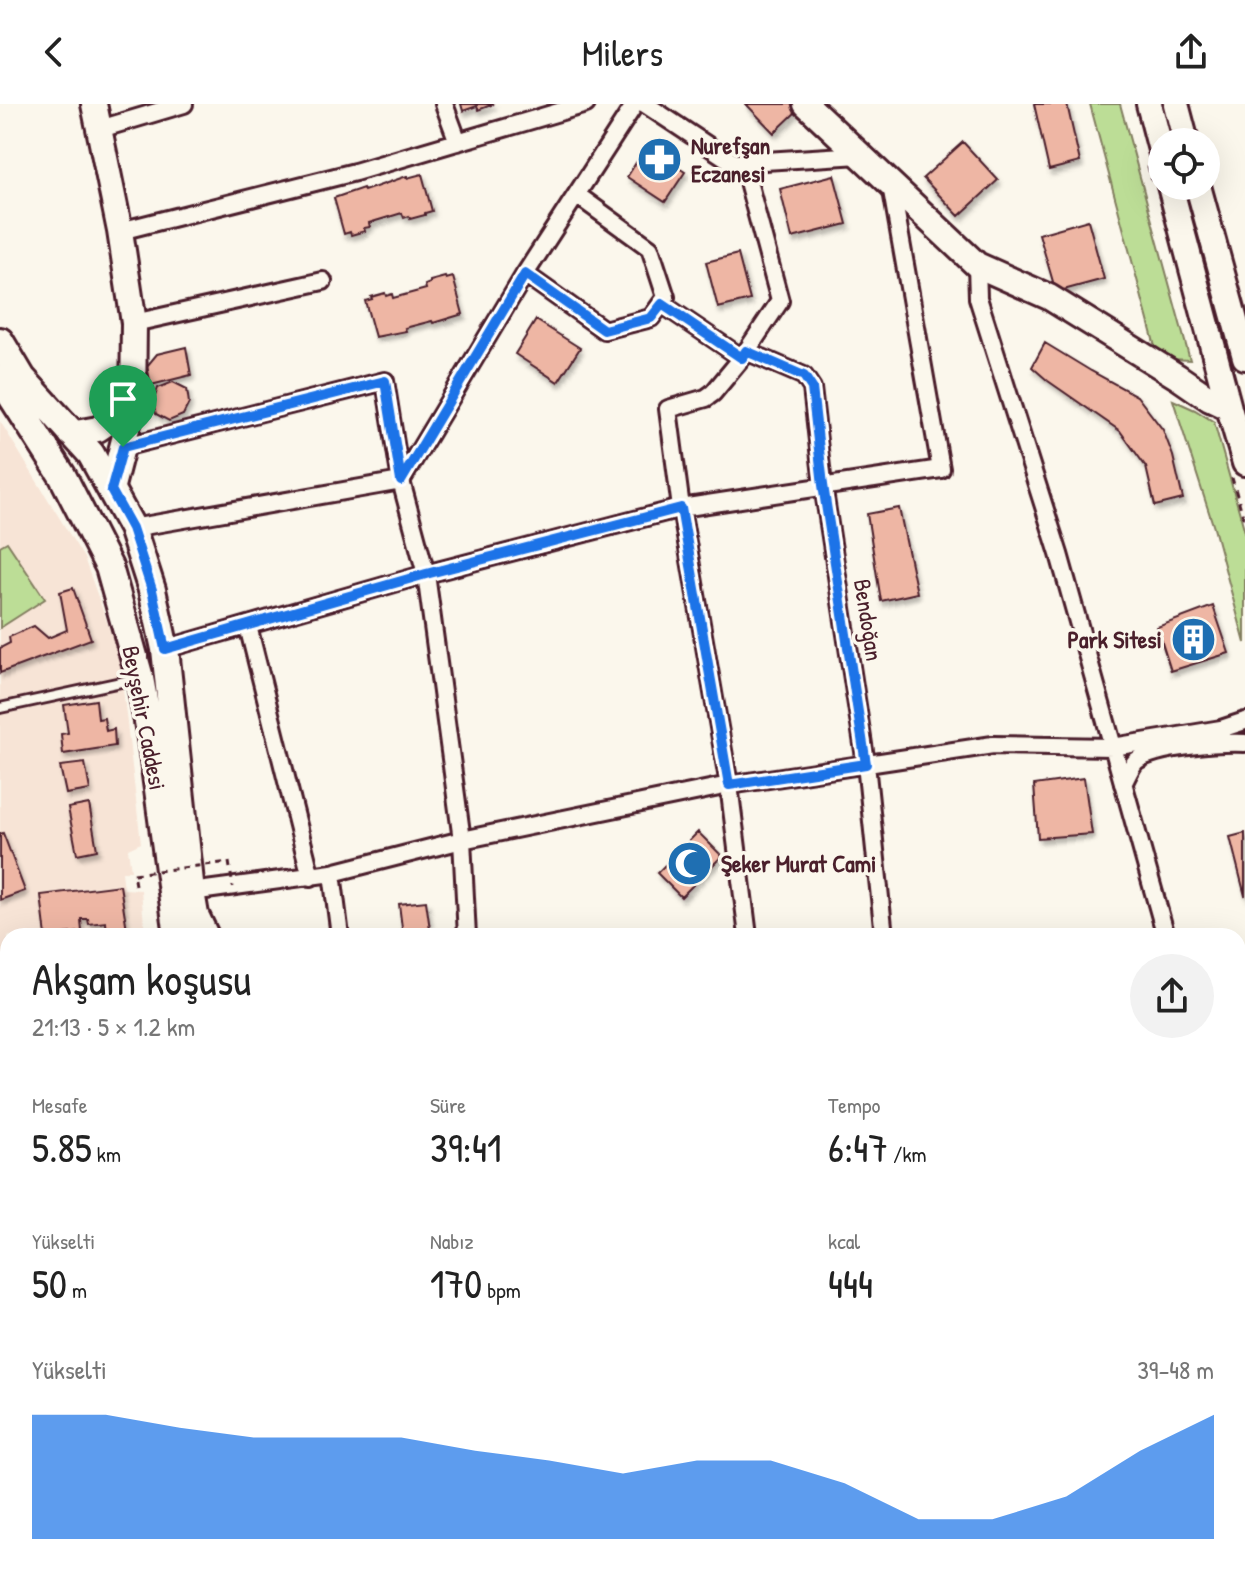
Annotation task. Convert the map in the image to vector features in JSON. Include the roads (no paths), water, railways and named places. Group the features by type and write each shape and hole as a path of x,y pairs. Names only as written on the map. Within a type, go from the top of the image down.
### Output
{"main road":[{"path":"0,341 22,378 91,454 132,528 152,590 165,649 197,920"},
{"path":"0,378 62,475 74,463 91,454"},
{"name":"Beyşehir Caddesi","path":"62,475 109,567 140,678 177,928"},
{"path":"79,508 102,501 111,490"}],"street":[{"path":"94,104 120,231 134,323 133,405 111,490"},
{"path":"100,129 184,104"},
{"path":"444,104 458,142"},
{"path":"120,231 355,172 586,104"},
{"path":"806,104 977,265 1049,297 1229,408"},
{"path":"1149,104 1155,128"},
{"path":"1176,104 1182,128"},
{"path":"132,528 401,481 525,274 635,105 734,163 746,174 780,301 713,393 668,409 681,508 729,785 747,928"},
{"path":"734,163 860,155"},
{"path":"165,649 426,574 681,508 941,469 891,183"},
{"path":"525,274 604,330 651,318 662,304 666,297 650,248 577,195"},
{"path":"1174,200 1245,463"},
{"path":"1202,200 1245,357"},
{"path":"977,265 978,298 1059,554 1164,928"},
{"path":"134,323 323,281"},
{"name":"Bendoğan","path":"662,304 744,354 804,376 812,388 823,485 866,764 883,928"},
{"path":"123,447 385,381 401,481 426,574 462,840 467,928"},
{"path":"71,434 98,429 133,405"},
{"path":"91,454 133,405"},
{"path":"248,626 311,877"},
{"path":"197,920 233,887 332,873 462,840 729,785 993,745 1113,747 1221,729 1245,721"},
{"path":"1123,784 1125,753 1140,742"},
{"path":"1123,784 1135,762 1156,752 1208,744 1245,743"},
{"path":"332,873 339,928"}],"lane":[{"path":"0,708 140,678"}],"place":[{"name":"Nurefşan Eczanesi","path":"660,160"},
{"name":"Park Sitesi","path":"1193,640"},
{"name":"Şeker Murat Cami","path":"690,864"}]}
